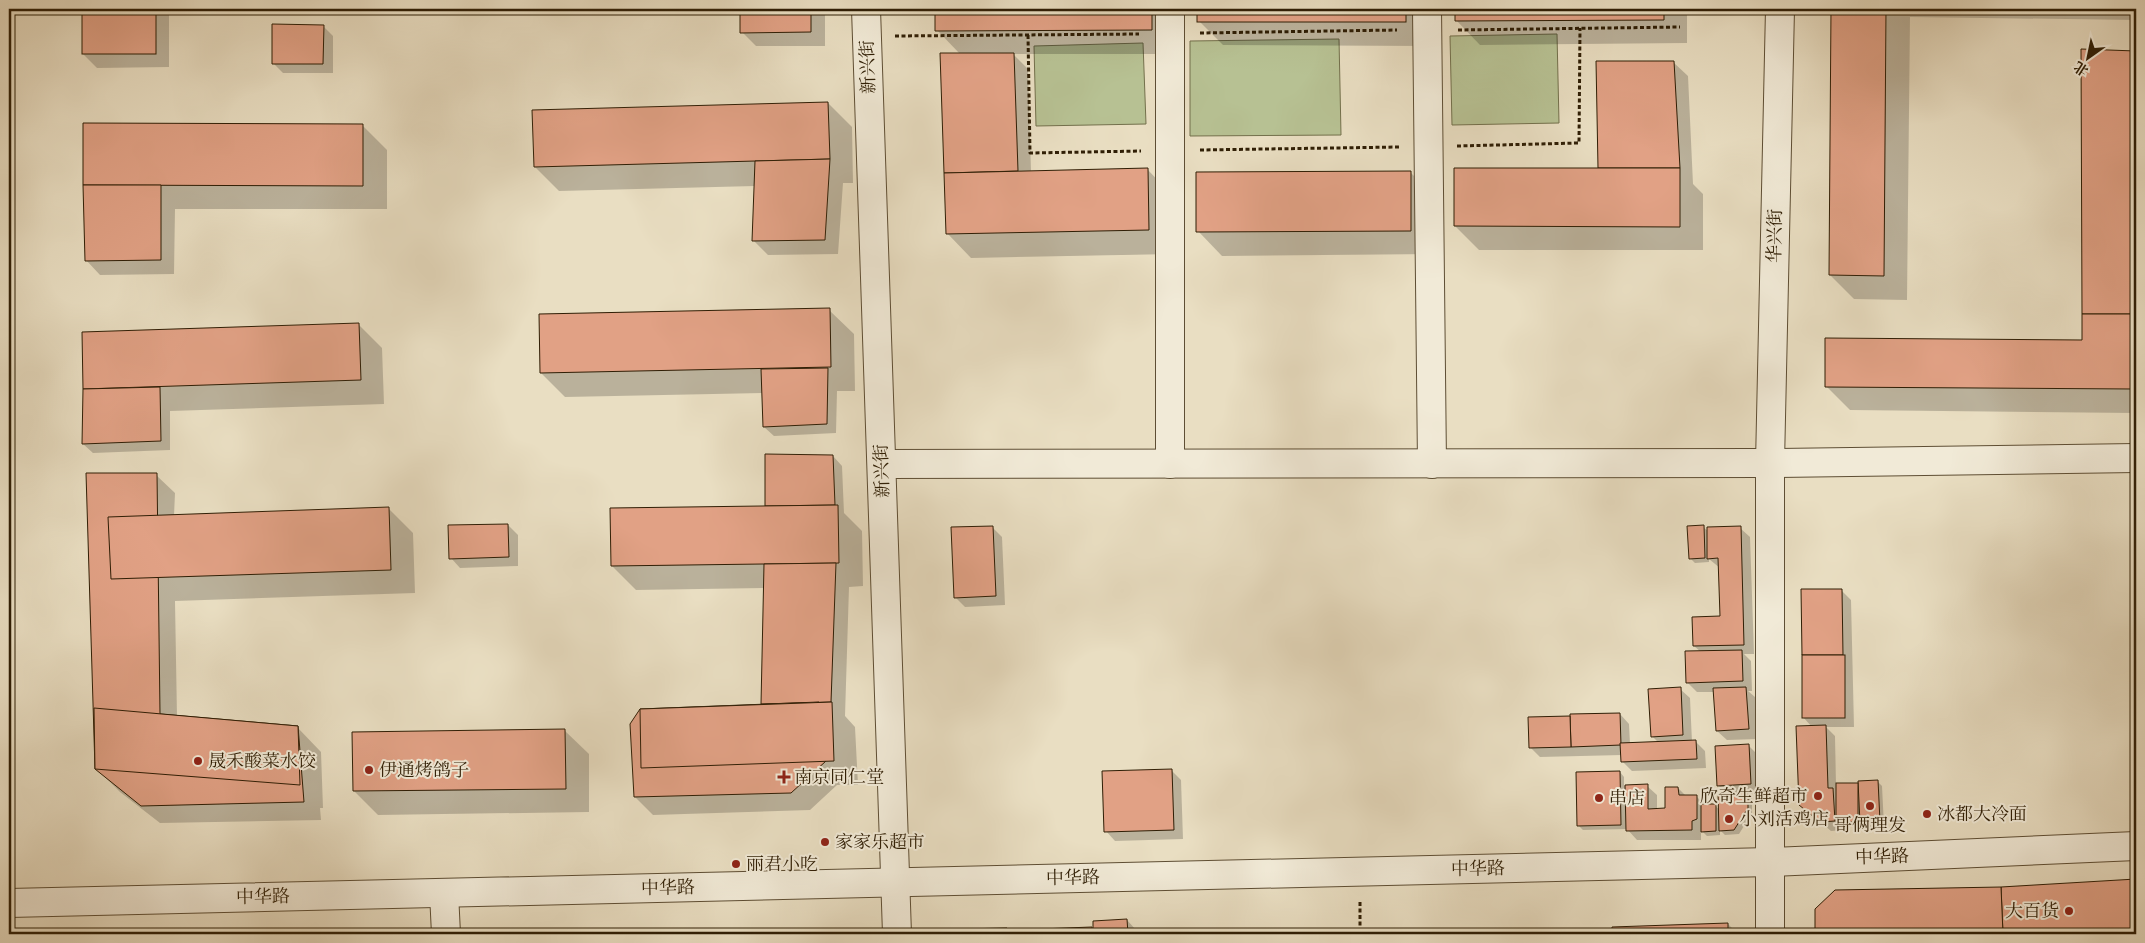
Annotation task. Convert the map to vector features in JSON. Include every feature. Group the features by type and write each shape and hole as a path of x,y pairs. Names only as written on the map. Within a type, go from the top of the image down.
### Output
{"street":[{"name":"新兴街","path":"866,9 897,934"},
{"name":"华兴街","path":"1770,862 1770,463 1780,9"},
{"path":"1428,19 1432,464"},
{"path":"1170,21 1170,464"},
{"path":"882,464 1770,463 2136,458"},
{"name":"中华路","path":"9,903 1770,862 2136,846"},
{"path":"1770,862 1770,934"},
{"path":"444,893 446,934"}],"path":[{"path":"867,37 1028,35 1170,21 1428,19 1580,28 1680,27"},
{"path":"1028,35 1030,153 1579,143 1580,28"}],"green space":[{"path":"1557,34 1559,123 1452,125 1450,36"},
{"path":"1339,39 1341,135 1190,136 1190,41"},
{"path":"1143,43 1146,124 1036,126 1034,46"}],"building":[{"path":"82,9 156,9 156,54 82,54"},
{"path":"740,9 811,9 811,32 740,33"},
{"path":"935,9 1152,9 1152,30 935,31"},
{"path":"1197,9 1406,9 1406,22 1197,22"},
{"path":"1455,9 1664,9 1664,20 1455,21"},
{"path":"1831,9 1886,9 1884,276 1829,275"},
{"path":"272,24 324,25 323,64 272,64"},
{"path":"2081,49 2136,51 2133,314 2082,314"},
{"path":"940,53 1014,53 1018,171 944,173"},
{"path":"1596,61 1674,61 1680,168 1598,168"},
{"path":"828,102 830,159 534,167 532,110"},
{"path":"83,123 363,124 363,186 83,185"},
{"path":"830,159 825,240 752,241 755,161"},
{"path":"1148,168 1149,230 946,234 944,173"},
{"path":"1454,168 1680,168 1680,227 1454,226"},
{"path":"1411,171 1411,231 1196,232 1196,172"},
{"path":"83,185 161,185 161,260 85,261"},
{"path":"830,308 831,367 540,373 539,314"},
{"path":"2082,314 2133,314 2133,389 1825,387 1825,338 2082,340"},
{"path":"359,323 361,380 83,389 82,332"},
{"path":"828,368 827,424 763,427 761,369"},
{"path":"160,387 161,441 82,444 83,389"},
{"path":"765,454 833,455 835,505 765,506"},
{"path":"86,473 157,473 160,714 298,726 304,802 141,806 95,769"},
{"path":"838,505 839,563 611,566 610,508"},
{"path":"389,507 391,570 111,579 108,517"},
{"path":"508,524 509,557 449,559 448,525"},
{"path":"1704,525 1705,558 1689,559 1687,526"},
{"path":"993,526 996,596 954,598 951,527"},
{"path":"1741,526 1744,645 1693,646 1692,617 1720,616 1718,558 1707,559 1707,527"},
{"path":"836,563 831,702 761,704 764,564"},
{"path":"1801,589 1842,589 1843,655 1802,655"},
{"path":"1742,650 1743,681 1686,683 1685,651"},
{"path":"1802,655 1845,655 1845,718 1802,718"},
{"path":"1681,687 1683,735 1651,737 1648,689"},
{"path":"1746,687 1749,729 1716,731 1713,688"},
{"path":"819,702 826,761 791,793 634,797 630,724 640,709"},
{"path":"832,702 834,761 641,768 640,709"},
{"path":"94,708 298,726 300,785 95,769"},
{"path":"1620,713 1621,745 1571,747 1570,714"},
{"path":"1570,716 1571,747 1529,748 1528,717"},
{"path":"1826,725 1828,788 1833,788 1835,821 1820,822 1799,805 1796,726"},
{"path":"565,729 566,789 353,791 352,732"},
{"path":"1696,740 1697,759 1621,762 1620,743"},
{"path":"1749,744 1751,784 1717,786 1715,746"},
{"path":"1172,769 1174,830 1104,832 1102,771"},
{"name":"串店","path":"1620,771 1621,825 1577,826 1576,772"},
{"path":"1878,780 1880,822 1860,823 1858,781"},
{"path":"1836,783 1858,783 1858,822 1836,822"},
{"path":"1648,784 1648,809 1665,808 1665,787 1678,787 1679,795 1697,795 1697,819 1692,821 1692,830 1626,831 1625,785"},
{"path":"1748,792 1748,808 1734,830 1719,831 1718,793"},
{"path":"1701,804 1716,804 1716,831 1701,832"},
{"name":"大百货","path":"2136,879 2136,934 2003,934 2001,887"},
{"path":"2001,887 2003,934 1815,934 1815,909 1835,890"},
{"path":"1127,919 1128,934 1093,934 1093,921"},
{"path":"1728,923 1728,934 1612,934 1612,927"},
{"path":"1092,927 1092,934 1013,934 1013,930"},
{"path":"1007,928 1007,934 959,934 959,929"},
{"path":"1612,929 1612,934 1373,934"},
{"path":"1345,932 1345,934 1266,934"}],"place":[{"name":"晟禾酸菜水饺","path":"198,761"},
{"name":"伊通烤鸽子","path":"369,770"},
{"name":"南京同仁堂","path":"784,777"},
{"name":"欣奇生鲜超市","path":"1818,796"},
{"name":"串店","path":"1599,798"},
{"name":"哥俩理发","path":"1870,806"},
{"name":"冰都大冷面","path":"1927,814"},
{"name":"小刘活鸡店","path":"1729,819"},
{"name":"家家乐超市","path":"825,842"},
{"name":"丽君小吃","path":"736,864"},
{"name":"大百货","path":"2069,911"}]}
